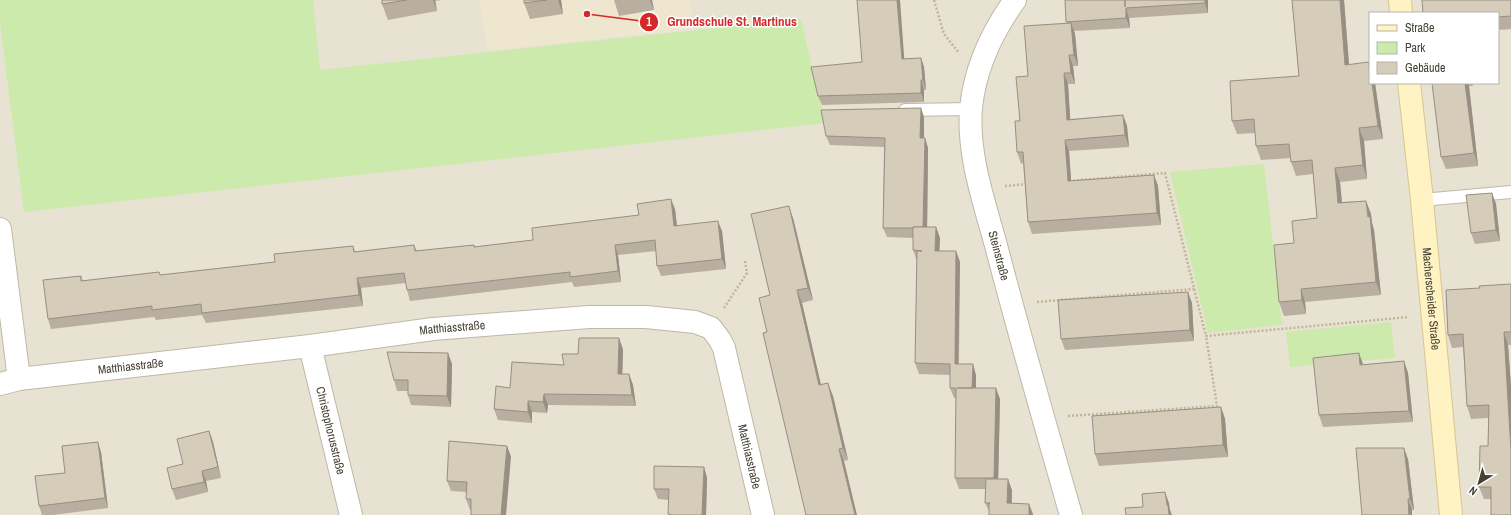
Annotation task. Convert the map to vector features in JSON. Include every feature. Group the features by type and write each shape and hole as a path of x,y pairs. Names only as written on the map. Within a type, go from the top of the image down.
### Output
{"street":[{"name":"Steinstraße","path":"1015,0 1003,17 992,37 977,76 971,108 972,148 981,188 1012,304 1071,515"},
{"path":"1400,0 1401,12"},
{"name":"Macherscheider Straße","path":"1409,84 1422,200 1451,515"},
{"path":"0,229 9,382"},
{"name":"Matthiasstraße","path":"9,382 310,346 433,329 589,317 666,318 695,322 710,328 720,340 726,356 763,515"},
{"name":"Christophorusstraße","path":"310,346 351,515"}],"lane":[{"path":"894,110 971,108"},
{"path":"1422,200 1511,192"}],"path":[{"path":"934,0 944,34 977,76"},
{"path":"1043,417 1217,406 1206,336 1166,173 1064,181"},
{"path":"981,188 1033,184"},
{"path":"710,328 747,273 745,261"},
{"path":"1012,304 1194,289"},
{"path":"1206,336 1433,314"}],"shaded area":[{"path":"0,0 1511,0 1511,515 0,515"},
{"path":"479,0 689,0 695,29 487,51"}],"green space":[{"path":"0,0 313,0 320,70 801,19 825,123 24,212 0,22"},
{"path":"1264,164 1282,325 1208,333 1170,172"},
{"path":"1391,322 1395,358 1290,367 1286,332"}],"building":[{"path":"382,0 407,0 382,4"},
{"path":"524,0 547,0 524,3"},
{"path":"857,0 897,0 902,59 921,58 923,80 921,80 921,93 818,96 811,67 862,62"},
{"path":"1065,0 1205,0 1205,3 1126,8 1126,18 1066,22"},
{"path":"1292,0 1340,0 1345,65 1369,62 1369,84 1372,84 1378,126 1359,128 1363,165 1335,168 1338,203 1366,201 1368,217 1370,216 1376,282 1301,289 1302,300 1279,302 1274,245 1294,243 1292,221 1317,218 1312,160 1291,162 1289,144 1256,146 1254,119 1232,121 1230,81 1299,76"},
{"path":"1422,0 1511,0 1511,16 1499,17 1499,12 1423,12"},
{"path":"1071,23 1074,55 1069,55 1071,73 1064,73 1067,120 1123,115 1125,135 1065,140 1068,181 1154,175 1157,213 1028,222 1023,152 1017,152 1015,121 1020,121 1016,77 1028,76 1024,26"},
{"path":"1432,84 1465,84 1474,153 1441,157"},
{"path":"921,108 920,138 925,138 923,227 883,228 885,138 826,136 821,110"},
{"path":"1492,193 1496,230 1471,233 1466,195"},
{"path":"671,199 674,226 718,221 722,259 657,266 655,240 615,245 618,271 570,277 570,272 407,290 404,273 357,278 359,295 202,313 201,304 152,310 152,306 48,319 43,280 81,276 81,281 159,272 160,275 275,262 274,254 353,246 354,252 414,245 415,251 474,245 474,247 533,240 532,228 639,215 637,204"},
{"path":"789,206 808,288 797,290 819,385 828,383 843,448 839,449 855,515 806,515 763,333 767,332 759,298 770,295 751,214"},
{"path":"913,227 936,227 935,251 956,251 955,364 973,364 972,388 996,388 994,478 955,478 956,388 950,388 950,364 915,363 917,251 922,251 913,250"},
{"path":"1511,284 1511,332 1504,332 1511,451 1511,515 1491,515 1491,487 1479,487 1480,446 1488,446 1489,405 1467,406 1463,334 1448,335 1446,290"},
{"path":"1188,292 1190,330 1061,339 1058,300"},
{"path":"579,338 619,338 618,374 629,374 632,395 544,394 543,402 528,401 528,412 494,409 496,386 510,388 512,362 564,365 562,354 578,354"},
{"path":"387,352 448,353 447,396 408,395 408,380 394,380"},
{"path":"1359,353 1360,365 1404,361 1409,411 1319,415 1313,358"},
{"path":"1221,407 1223,445 1095,454 1092,416"},
{"path":"209,431 218,467 202,471 204,482 172,489 167,468 183,464 177,439"},
{"path":"449,441 507,446 501,515 471,515 471,499 466,499 467,482 447,481"},
{"path":"98,442 105,498 39,506 35,476 65,473 62,446"},
{"path":"1356,448 1404,448 1410,499 1408,499 1409,515 1362,515"},
{"path":"654,466 704,467 702,515 668,514 669,489 654,489"},
{"path":"986,479 1008,479 1007,503 1029,504 1029,515 989,515 989,503 985,503"},
{"path":"1165,492 1169,515 1126,515 1125,508 1143,507 1142,494"}],"place":[{"name":"Grundschule St. Martinus","path":"587,14"}]}
